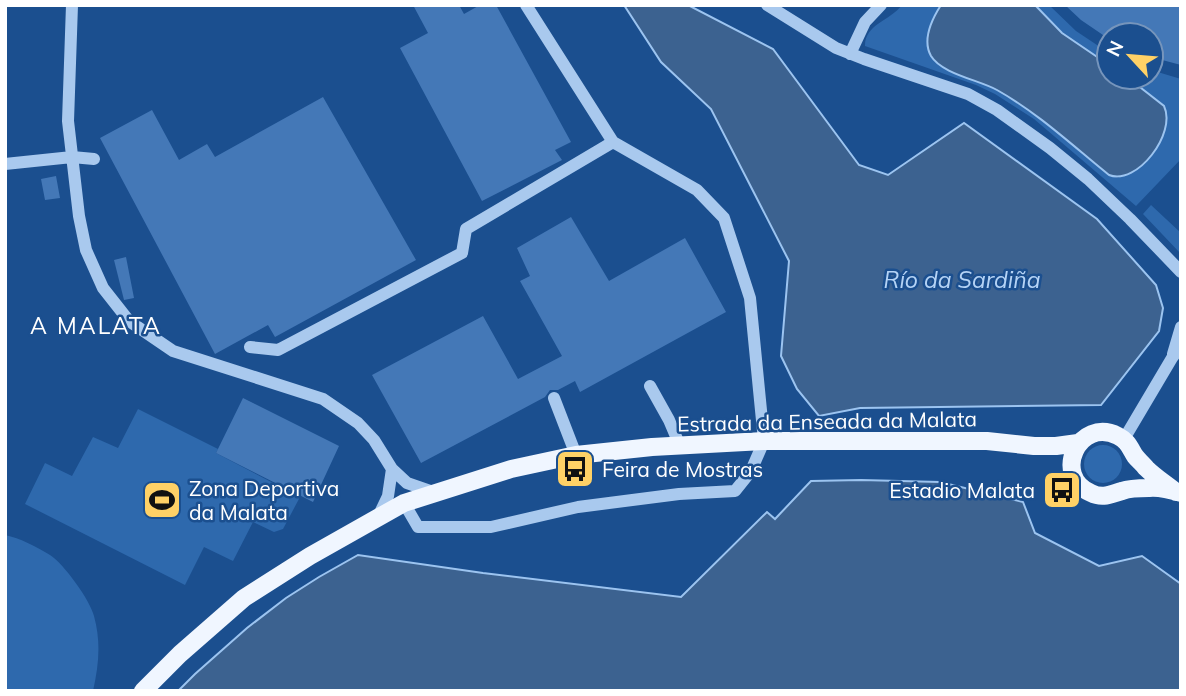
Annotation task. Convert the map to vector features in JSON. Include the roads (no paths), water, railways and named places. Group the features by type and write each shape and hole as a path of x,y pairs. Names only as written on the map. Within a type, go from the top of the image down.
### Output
{"main road":[{"path":"1135,455 1134,475 1129,484 1114,495 1095,495 1086,491 1079,485 1071,467 1072,456 1078,443 1093,434 1115,434 1124,439 1148,470 1178,492"},
{"name":"Estrada da Enseada da Malata","path":"143,691 180,654 244,598 310,556 404,503 511,469 576,455 764,441 987,441 1034,446 1078,443"},
{"name":"Estrada da Enseada da Malata","path":"1034,446 1053,457 1074,477"},
{"path":"1122,491 1152,487 1178,492"}],"street":[{"path":"72,5 68,121 72,158 86,250 103,288 129,321 173,351 323,399 358,423 374,440 391,469 407,483 435,493"},
{"path":"404,503 418,527 491,527 578,507 679,494 735,491 751,471 764,441 750,298 724,218 697,190 613,142 526,5"},
{"path":"767,5 821,40 850,54 968,94 997,110 1088,179 1181,272"},
{"path":"850,54 865,22 881,5"},
{"path":"250,346 278,349 462,253 466,229 613,142"},
{"path":"5,164 72,158 94,159"},
{"path":"1176,355 1181,327"},
{"path":"1124,439 1181,346"},
{"path":"650,386 680,446"},
{"path":"554,398 576,455"},
{"path":"378,517 387,496 391,469"}],"water":[{"name":"Río da Sardiña","path":"624,5 688,5 773,49 859,165 888,175 964,123 1097,219 1156,285 1163,308 1159,331 1101,405 860,408 819,416 797,389 781,356 789,261 711,109 661,62"},
{"path":"941,5 1035,5 1062,33 1095,55 1095,91 1145,91 1164,106 1167,117 1160,143 1152,155 1131,173 1109,175 1055,130 1012,99 989,86 943,68 936,62 928,50 932,23"},
{"path":"811,481 940,482 1023,502 1035,533 1099,566 1142,556 1181,584 1181,691 178,691 247,628 286,598 358,555 681,597 767,512 775,519"}],"place":[{"name":"Feira de Mostras","path":"575,469"},
{"name":"Estadio Malata","path":"1062,490"},
{"name":"Zona Deportiva da Malata","path":"162,500"}],"district":[{"name":"A MALATA","path":"96,325"}]}
